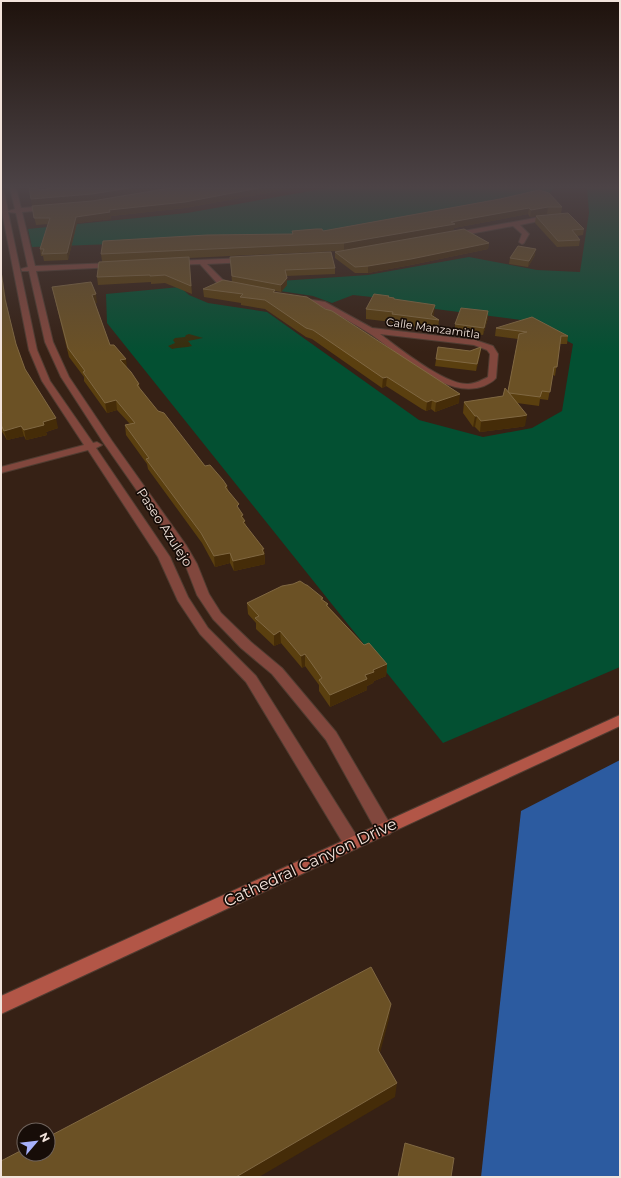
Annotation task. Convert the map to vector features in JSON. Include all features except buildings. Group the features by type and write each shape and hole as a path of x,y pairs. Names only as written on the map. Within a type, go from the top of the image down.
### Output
{"street":[{"name":"Paseo Azulejo","path":"13,243 33,350 46,381 164,557 182,598 204,631 251,679 352,843"},
{"name":"Paseo Azulejo","path":"25,243 50,342 55,358 65,377 108,442 180,545 191,564 204,595 217,616 246,645 277,670 330,736 384,828"},
{"path":"163,263 256,259"},
{"path":"202,262 216,279 229,286 241,289"},
{"path":"18,269 124,265"},
{"name":"Calle Manzamitla","path":"286,297 322,304 370,330 448,383 466,387 482,384 492,378 494,354 490,348 475,343 370,330"},
{"path":"1,470 108,442"},
{"name":"Cathedral Canyon Drive","path":"1,1005 620,720"}],"green space":[{"path":"31,243 141,243 32,247"},
{"path":"584,243 620,243 620,667 443,743 107,323 106,294 180,287 189,295 208,303 267,312 419,420 483,437 532,428 562,411 573,344 529,321 404,305 390,299 353,295 332,303 313,296 254,287 265,282 368,275 469,257 537,270 580,272"}],"sand":[{"path":"189,334 203,338 188,341 192,346 190,347 172,349 168,346 175,343 173,340 175,338 185,337"}],"water":[{"path":"620,760 620,1177 481,1177 521,811"}]}
